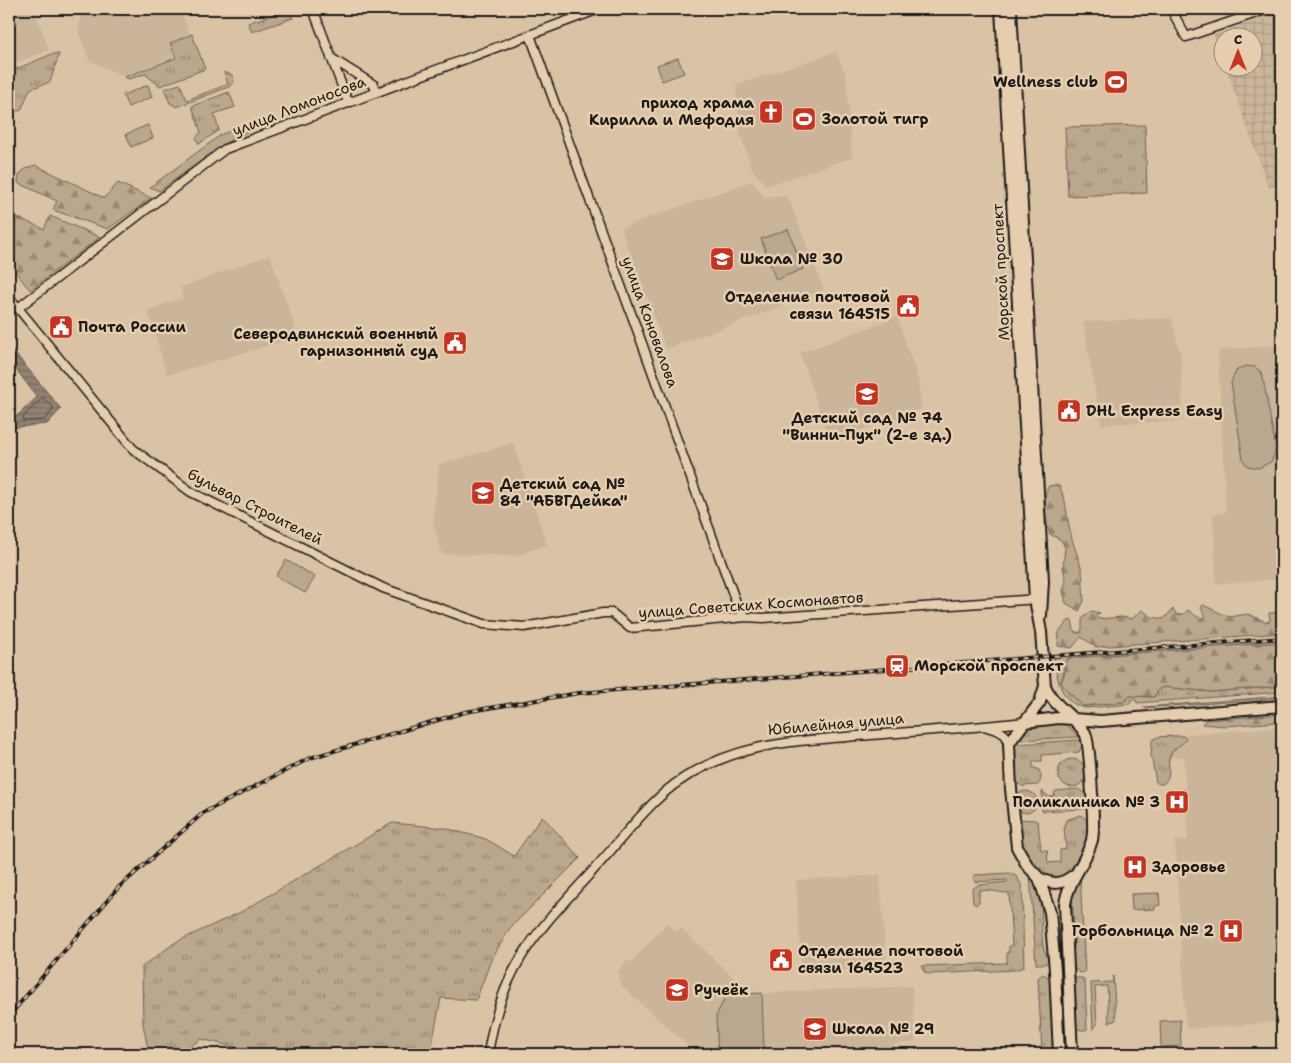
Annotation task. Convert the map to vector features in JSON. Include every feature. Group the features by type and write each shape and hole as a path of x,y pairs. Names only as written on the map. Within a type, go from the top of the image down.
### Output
{"main road":[{"name":"Морской проспект","path":"1001,9 1022,282 1045,686 1040,702 1010,743"},
{"name":"Морской проспект","path":"1011,9 1018,223"},
{"name":"Морской проспект","path":"1045,686 1053,702 1073,720 1087,738"},
{"name":"Юбилейная улица","path":"1024,722 1059,718 1101,722 1282,706"},
{"path":"1072,1054 1065,920 1067,893 1092,837 1087,738 1101,722"},
{"path":"1010,743 1015,840 1024,860 1039,878 1051,921 1059,1054"},
{"path":"1039,878 1051,883 1058,883 1074,875"},
{"path":"1051,921 1054,918 1065,920"}],"street":[{"path":"312,9 348,102"},
{"name":"улица Ломоносова","path":"18,308 225,149 376,91 600,9"},
{"path":"1171,9 1186,37 1268,9"},
{"name":"улица Коновалова","path":"530,35 737,604 746,617"},
{"path":"331,58 374,85 376,91"},
{"name":"бульвар Строителей","path":"9,297 141,457 191,492 383,588"},
{"name":"улица Советских Космонавтов","path":"383,588 484,624 524,626 603,613 612,614 630,628 746,617 763,618 1040,599"},
{"name":"Юбилейная улица","path":"488,1054 499,1001 531,939 660,797 680,781 728,756 781,742 1024,722"},
{"path":"985,726 1000,731 1008,738 1010,743"}],"shaded area":[{"path":"9,9 34,9 49,50 9,66"},
{"path":"86,9 180,9 190,34 169,42 174,57 123,76 89,60 79,33 81,12"},
{"path":"1282,10 1282,186 1281,184 1269,189 1230,78 1264,78 1264,28 1233,28"},
{"path":"836,52 846,75 852,157 767,186 752,169 740,133 736,85"},
{"name":"Школа № 30","path":"752,181 764,196 788,197 824,290 666,349 621,228"},
{"path":"270,255 298,337 167,375 148,310 183,298 181,287"},
{"name":"Детский сад № 74 \"Винни-Пух\" (2-е зд.)","path":"897,317 918,379 921,409 830,441 800,353"},
{"path":"1171,318 1181,356 1183,421 1101,424 1083,322"},
{"path":"1282,345 1282,579 1216,584 1213,515 1226,512 1218,350"},
{"name":"Детский сад № 84 \"АБВГДейка\"","path":"513,443 547,545 514,556 442,554 433,522 439,465"},
{"name":"Горбольница № 2","path":"1282,727 1282,1022 1186,1029 1175,840 1188,840 1184,757 1170,757 1168,736"},
{"path":"880,875 886,968 802,973 796,880"},
{"path":"667,923 676,932 681,928 734,978 727,995 912,986 915,1042 894,1044 894,1054 697,1054 621,985 618,972 626,962 632,961"}],"green space":[{"path":"288,9 293,18 252,32 248,23"},
{"path":"192,34 205,69 160,86 145,74 129,79 124,77 176,58 170,43"},
{"path":"52,54 59,54 50,82 30,89 21,110 9,114 9,72"},
{"path":"678,58 684,73 662,81 657,65"},
{"path":"224,72 232,75 234,82 231,86 177,107 170,103 164,89 180,84 187,100 228,84"},
{"path":"148,85 152,97 128,107 123,95"},
{"path":"229,92 235,107 214,114 219,130 199,144 196,138 201,132 192,106"},
{"path":"253,122 255,128 227,142 159,191 150,187 222,134"},
{"path":"148,125 153,138 131,147 126,134"},
{"path":"1145,125 1147,193 1068,196 1065,127"},
{"path":"35,165 104,198 118,183 151,198 108,229 53,210 57,201 18,183 21,173"},
{"path":"9,214 44,229 50,216 100,237 30,290 9,264"},
{"path":"788,229 803,269 776,280 761,239"},
{"path":"1245,366 1255,367 1262,373 1276,449 1272,461 1259,468 1247,466 1243,460 1231,382 1236,371"},
{"path":"1056,485 1060,487 1065,501 1070,533 1082,570 1084,601 1079,611 1066,603 1063,591 1066,581 1063,567 1065,547 1061,540 1050,534 1047,524 1045,502 1047,490 1049,486"},
{"path":"286,560 315,577 305,593 276,576"},
{"path":"1203,605 1229,617 1248,614 1266,622 1270,621 1269,613 1282,612 1282,633 1096,647 1081,637 1072,648 1058,646 1059,632 1068,621 1072,620 1074,631 1079,633 1082,629 1082,619 1091,611 1100,613 1096,615 1098,619 1122,617 1132,619 1142,610 1152,617 1164,619 1173,609 1177,615 1184,614 1188,610 1196,616 1203,618 1206,617 1201,608"},
{"path":"1282,639 1282,642 1067,659 1061,683 1083,706 1123,702 1130,696 1154,697 1159,689 1164,687 1211,692 1282,686 1282,692 1137,703 1136,700 1131,700 1130,704 1086,708 1077,706 1065,696 1061,689 1054,657"},
{"path":"1282,642 1282,686 1211,692 1164,687 1159,689 1154,697 1130,696 1123,702 1083,706 1061,683 1065,672 1063,664 1070,658"},
{"path":"1282,696 1282,698 1144,708 1144,707"},
{"path":"1282,714 1282,721 1278,722 1225,726 1202,724 1206,720"},
{"path":"1057,722 1068,726 1079,737 1018,740 1035,725"},
{"path":"1183,736 1186,739 1171,753 1169,774 1166,781 1163,784 1159,784 1156,782 1151,755 1152,741 1157,737"},
{"path":"1079,740 1083,744 1079,752 1042,755 1042,761 1033,761 1033,768 1038,769 1041,775 1038,785 1022,786 1016,782 1013,747 1016,744"},
{"path":"1072,759 1082,763 1086,773 1082,783 1072,787 1062,783 1058,773 1062,763"},
{"path":"1078,789 1087,794 1087,802 1083,809 1042,811 1042,791 1049,797 1054,796 1055,791"},
{"path":"1026,791 1034,794 1037,802 1034,810 1026,813 1018,810 1015,802 1018,794"},
{"path":"1081,815 1088,821 1086,842 1078,862 1064,876 1054,878 1043,877 1022,852 1018,819 1035,820 1038,822 1041,850 1047,850 1048,863 1060,862 1060,850 1066,849 1064,826 1066,820"},
{"path":"542,816 580,858 510,928 491,960 476,1000 441,998 430,1054 263,1054 201,1039 179,1054 149,1054 143,1024 142,967 176,942 243,911 392,823 445,828 486,839 514,856"},
{"path":"1010,873 1017,877 1022,886 1024,967 1014,970 929,974 924,972 922,966 1007,963 1007,952 1009,952 1009,946 1012,946 1009,893 979,890 979,902 976,905 973,903 972,889 978,885 1007,882 1007,880 975,882 973,878 975,875"},
{"path":"1030,874 1036,884 1041,902 1042,940 1048,958 1045,964 1036,964"},
{"path":"1080,876 1085,972 1080,973 1071,966 1074,947 1072,890"},
{"path":"1159,893 1160,905 1155,906 1155,909 1132,910 1131,894"},
{"path":"1058,922 1061,924 1068,1054 1063,1054 1056,927"},
{"path":"1043,974 1051,979 1055,1046 1048,1054 1043,1054 1042,1052 1038,978"},
{"path":"1113,976 1116,1020 1109,1023 1107,986 1095,987 1097,1024 1093,1030 1091,983 1113,982"},
{"path":"1073,978 1082,978 1085,982 1087,1029 1085,1030 1080,1030 1074,1024"},
{"path":"762,993 764,1054 718,1054 716,1016 726,995"},
{"path":"1180,1020 1181,1046 1161,1047 1160,1021"}],"water":[{"path":"9,346 61,409 47,424 9,428 9,420 18,415 37,397 9,360"}],"railway":[{"path":"9,1016 118,888 203,813 310,758 465,712 579,693 1282,638"}],"place":[{"name":"Wellness club","path":"1116,82"},
{"name":"приход храма Кирилла и Мефодия","path":"771,112"},
{"name":"Золотой тигр","path":"804,119"},
{"name":"Школа № 30","path":"722,259"},
{"name":"Отделение почтовой связи 164515","path":"908,306"},
{"name":"Почта России","path":"61,327"},
{"name":"Северодвинский военный гарнизонный суд","path":"455,343"},
{"name":"Детский сад № 74 \"Винни-Пух\" (2-е зд.)","path":"867,394"},
{"name":"DHL Express Easy","path":"1069,411"},
{"name":"Детский сад № 84 \"АБВГДейка\"","path":"483,493"},
{"name":"Морской проспект","path":"897,666"},
{"name":"Поликлиника № 3","path":"1177,802"},
{"name":"Здоровье","path":"1135,867"},
{"name":"Горбольница № 2","path":"1231,931"},
{"name":"Отделение почтовой связи 164523","path":"781,960"},
{"name":"Ручеёк","path":"677,990"},
{"name":"Школа № 29","path":"815,1029"}]}
